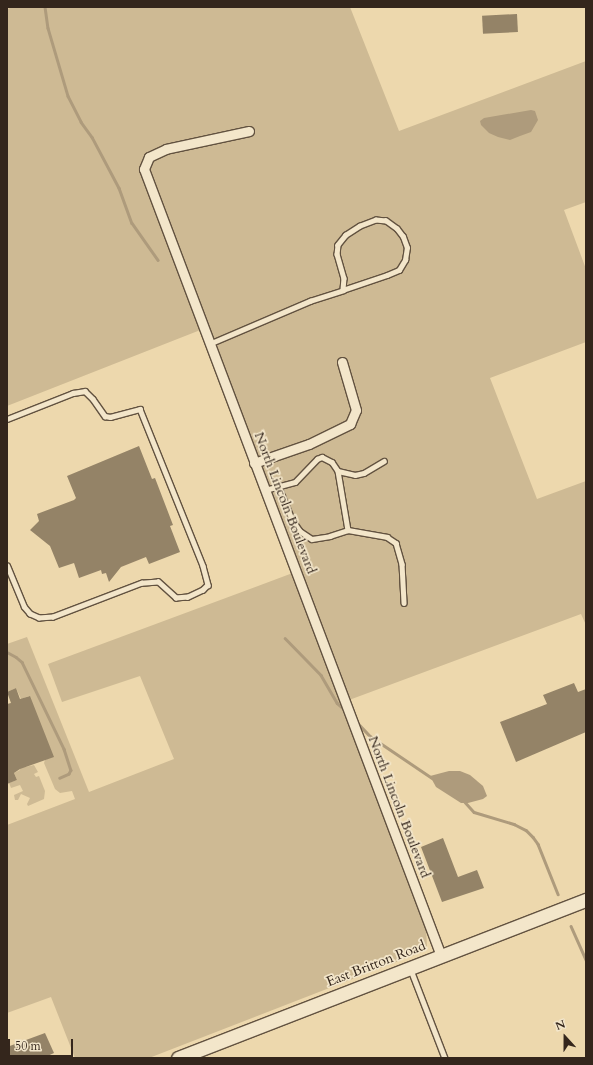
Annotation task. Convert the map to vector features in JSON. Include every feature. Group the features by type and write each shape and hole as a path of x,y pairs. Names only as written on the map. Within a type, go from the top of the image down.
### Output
{"main road":[{"name":"East Britton Road","path":"178,1058 586,900"}],"street":[{"name":"North Lincoln Boulevard","path":"249,131 166,149 149,157 144,169 440,956"},
{"path":"254,463 308,444 350,424 356,410 342,362"}],"lane":[{"path":"209,344 310,301 343,290 399,270 405,260 407,248 403,237 397,229 386,221 376,220 360,226 346,235 338,245 337,254 344,278 343,290"},
{"path":"7,419 73,393 85,391 93,399 105,416 117,415 140,409 203,566 208,585 203,590 188,597 176,598 158,582 142,584 53,617 39,618 30,614 24,607 7,566"},
{"path":"265,490 295,482 312,464 322,457 332,462 338,471 348,530"},
{"path":"338,471 355,475 364,473 384,461"},
{"path":"280,486 293,521 300,532 312,539 330,536 348,530 387,537 396,544 402,564 404,603"},
{"path":"410,968 445,1058"}],"shaded area":[{"path":"13,7 350,7 399,131 586,61 586,202 564,210 586,269 586,342 490,378 537,499 586,481 586,625 581,614 341,703 375,788 426,929 427,946 422,952 149,1058 75,1058 51,997 7,1013 7,825 75,799 72,791 60,793 55,789 44,763 45,760 53,756 29,696 21,699 16,688 7,692 7,644 27,637 89,792 174,759 140,676 62,702 48,664 290,574 296,565 208,327 7,406 7,9"},
{"path":"531,110 535,111 538,120 531,132 510,140 489,133 481,125 480,121 484,118"},
{"path":"20,754 25,767 34,765 38,772 34,774 36,777 39,776 45,791 44,799 28,806 27,804 30,798 21,794 18,800 15,800 14,795 23,791 20,785 11,788 9,783 17,780 14,773 20,770 14,757"},
{"path":"449,771 460,771 470,775 483,786 487,796 483,799 468,803 461,803 436,787 430,776"}],"building":[{"path":"517,14 518,32 483,34 482,16"},
{"path":"139,446 152,479 155,478 173,525 170,526 180,552 149,564 146,557 121,567 109,582 106,573 102,574 101,570 79,578 74,563 59,568 50,546 30,530 39,521 37,514 76,498 67,476"},
{"path":"574,683 578,692 586,689 586,732 516,762 500,722 547,704 543,695"},
{"path":"16,688 20,699 30,696 54,757 20,769 14,773 17,780 7,784 7,704 11,703 7,692"},
{"path":"443,838 458,877 477,870 484,888 442,902 421,847"},
{"path":"45,1033 54,1053 43,1058 7,1058 7,1047"}],"waterway":[{"path":"45,7 48,28 68,96 81,122 92,137 119,188 132,223 158,260"},
{"path":"285,638 321,675 337,703 344,709"},
{"path":"7,652 22,662 64,749 71,770 69,774 60,778"},
{"path":"356,721 370,736 432,778"},
{"path":"465,802 474,812 514,824 526,830 538,844 558,894"},
{"path":"571,926 586,960"}]}
